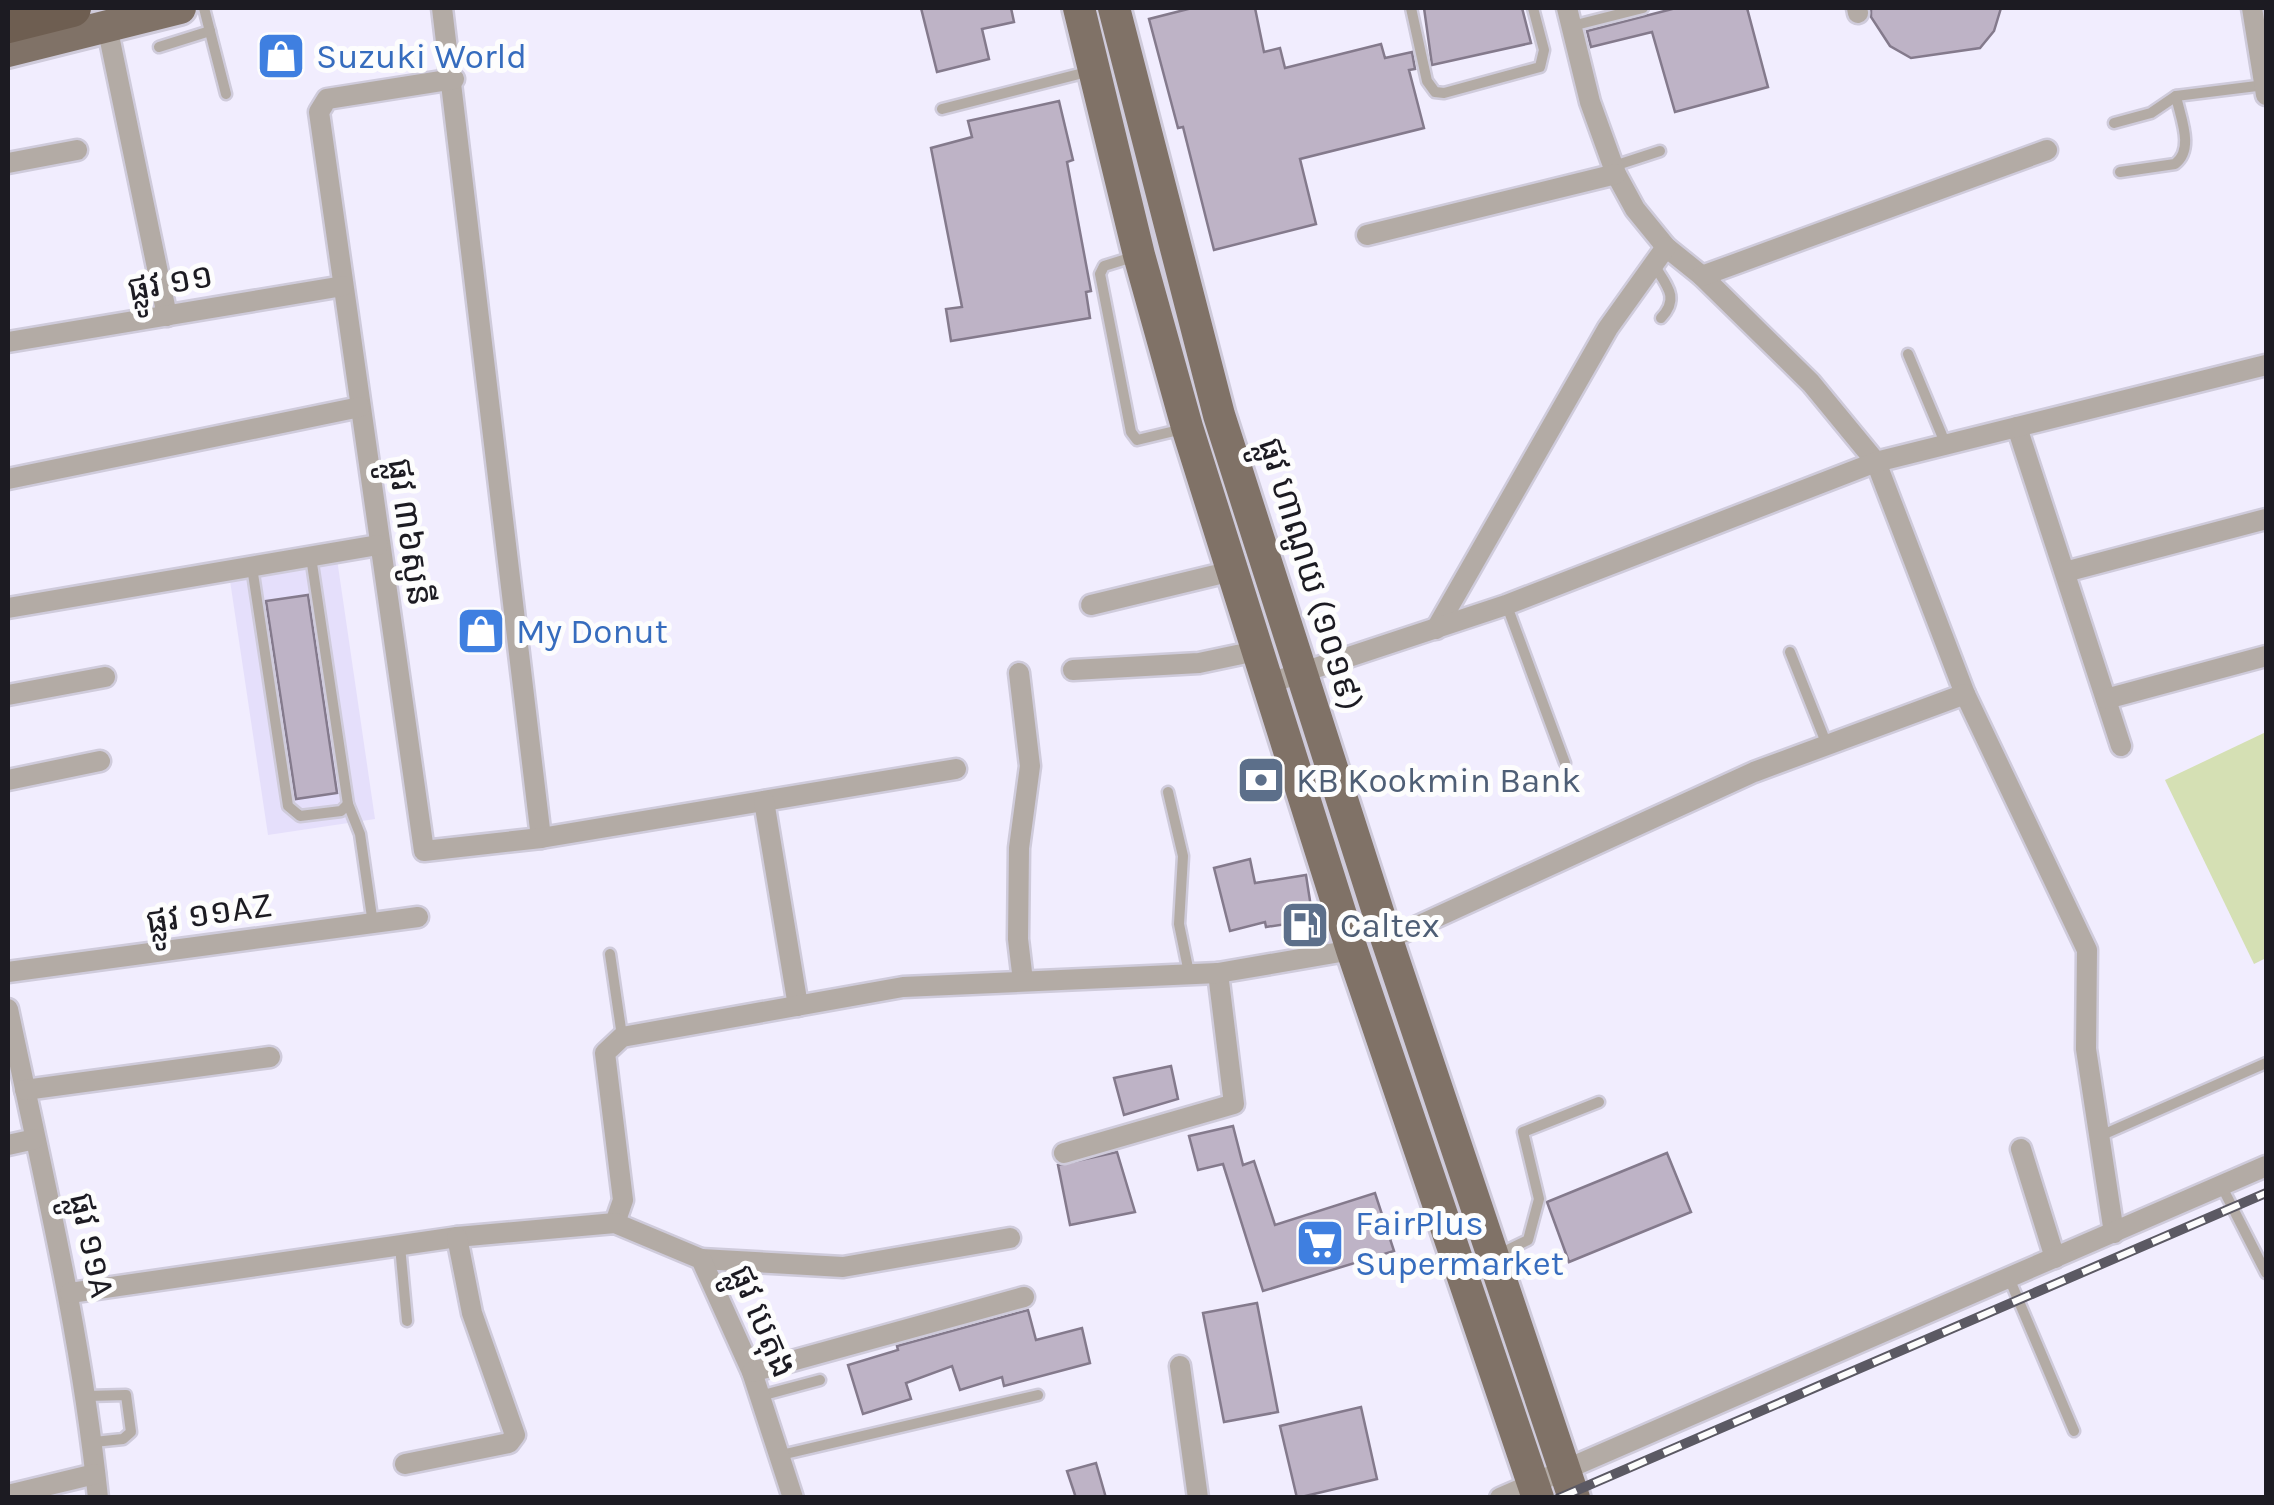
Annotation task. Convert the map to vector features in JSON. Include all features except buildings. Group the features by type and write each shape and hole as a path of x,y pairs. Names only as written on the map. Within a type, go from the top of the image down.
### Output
{"highway":[{"path":"8,24 72,8"}],"main road":[{"path":"8,51 180,8"},
{"path":"1079,8 1139,255 1256,651 1352,950 1535,1490"},
{"name":"ផ្លូវ ហាណូយ (១០១៩)","path":"1114,8 1186,298 1300,675 1569,1484"}],"street":[{"path":"442,8 454,80 541,838"},
{"path":"2252,8 2266,88"},
{"path":"1569,17 1590,102 1614,170 1660,256 1702,276 1811,384 1876,462 1965,694 2088,950 2086,1049 2114,1233"},
{"path":"107,26 167,316"},
{"name":"ផ្លូវ ៣៦សូនី","path":"454,80 327,99 320,104 420,845 431,854 956,770"},
{"path":"8,163 77,150"},
{"path":"1702,276 2046,150"},
{"path":"1367,235 1614,170"},
{"path":"1436,628 1608,328 1660,256"},
{"name":"ផ្លូវ ១១","path":"8,342 343,286"},
{"path":"1267,684 1506,605 1876,462 2266,365"},
{"path":"8,479 360,407"},
{"path":"2017,427 2120,746"},
{"path":"2065,572 2266,518"},
{"path":"8,608 378,546"},
{"path":"1091,605 1232,571"},
{"path":"1073,670 1199,663 1256,651"},
{"path":"2106,699 2266,656"},
{"path":"1019,673 1030,766 1019,848 1018,939 1023,981"},
{"path":"8,695 105,678"},
{"path":"1387,940 1627,827 1827,745 1965,694"},
{"path":"8,780 100,761"},
{"path":"764,801 798,1006"},
{"name":"ផ្លូវ ១១AZ","path":"8,972 418,918"},
{"path":"70,1292 457,1237 615,1223 623,1200 605,1054 622,1038 903,988 1218,973 1352,950"},
{"path":"1064,1153 1234,1104 1218,973"},
{"name":"ផ្លូវ ១១A","path":"8,1008 70,1292 94,1442 98,1498"},
{"path":"25,1090 270,1057"},
{"path":"8,1145 35,1139"},
{"path":"2020,1150 2055,1258"},
{"path":"1500,1498 1569,1484 2008,1278 2266,1166"},
{"name":"ផ្លូវ បេតុង","path":"615,1223 701,1259 752,1372 793,1498"},
{"path":"405,1464 509,1444 515,1435 472,1313 457,1237"},
{"path":"701,1259 843,1268 1010,1238"},
{"path":"752,1372 1024,1298"},
{"path":"1180,1366 1198,1498"},
{"path":"8,1495 96,1474"}],"lane":[{"path":"204,8 226,94"},
{"path":"1411,8 1427,82 1434,92 1444,94 1540,67 1544,50 1533,8"},
{"path":"1569,17 1643,8"},
{"path":"159,46 210,32"},
{"path":"942,109 1095,70"},
{"path":"2114,123 2151,113 2176,96 2266,88"},
{"path":"2120,172 2175,164 2182,159 2186,149 2176,96"},
{"path":"1614,170 1660,151"},
{"path":"1139,255 1104,266 1100,274 1132,432 1137,440 1188,428"},
{"path":"1660,256 1673,297 1672,306 1661,318"},
{"path":"1908,354 1946,446"},
{"path":"311,557 348,804 360,834 374,924"},
{"path":"252,567 288,806 300,816 341,811 348,804"},
{"path":"1506,605 1565,763"},
{"path":"1790,652 1827,745"},
{"path":"1168,792 1182,856 1179,924 1189,974"},
{"path":"610,954 622,1038"},
{"path":"2100,1136 2266,1063"},
{"path":"1493,1257 1528,1240 1539,1204 1523,1132 1598,1102"},
{"path":"2221,1184 2266,1274"},
{"path":"400,1245 407,1321"},
{"path":"2008,1278 2074,1431"},
{"path":"760,1396 820,1380"},
{"path":"87,1396 126,1395 131,1406 131,1432 123,1440 94,1442"},
{"path":"781,1455 1038,1395"}],"shaded area":[{"path":"337,559 375,819 268,835 229,574"}],"green space":[{"path":"2266,732 2266,958 2254,964 2165,780"}],"railway":[{"path":"1559,1498 2266,1193"}],"place":[{"name":"Suzuki World","path":"281,56"},
{"name":"My Donut","path":"481,631"},
{"name":"KB Kookmin Bank","path":"1261,780"},
{"name":"Caltex","path":"1305,925"},
{"name":"FairPlus Supermarket","path":"1320,1243"}]}
